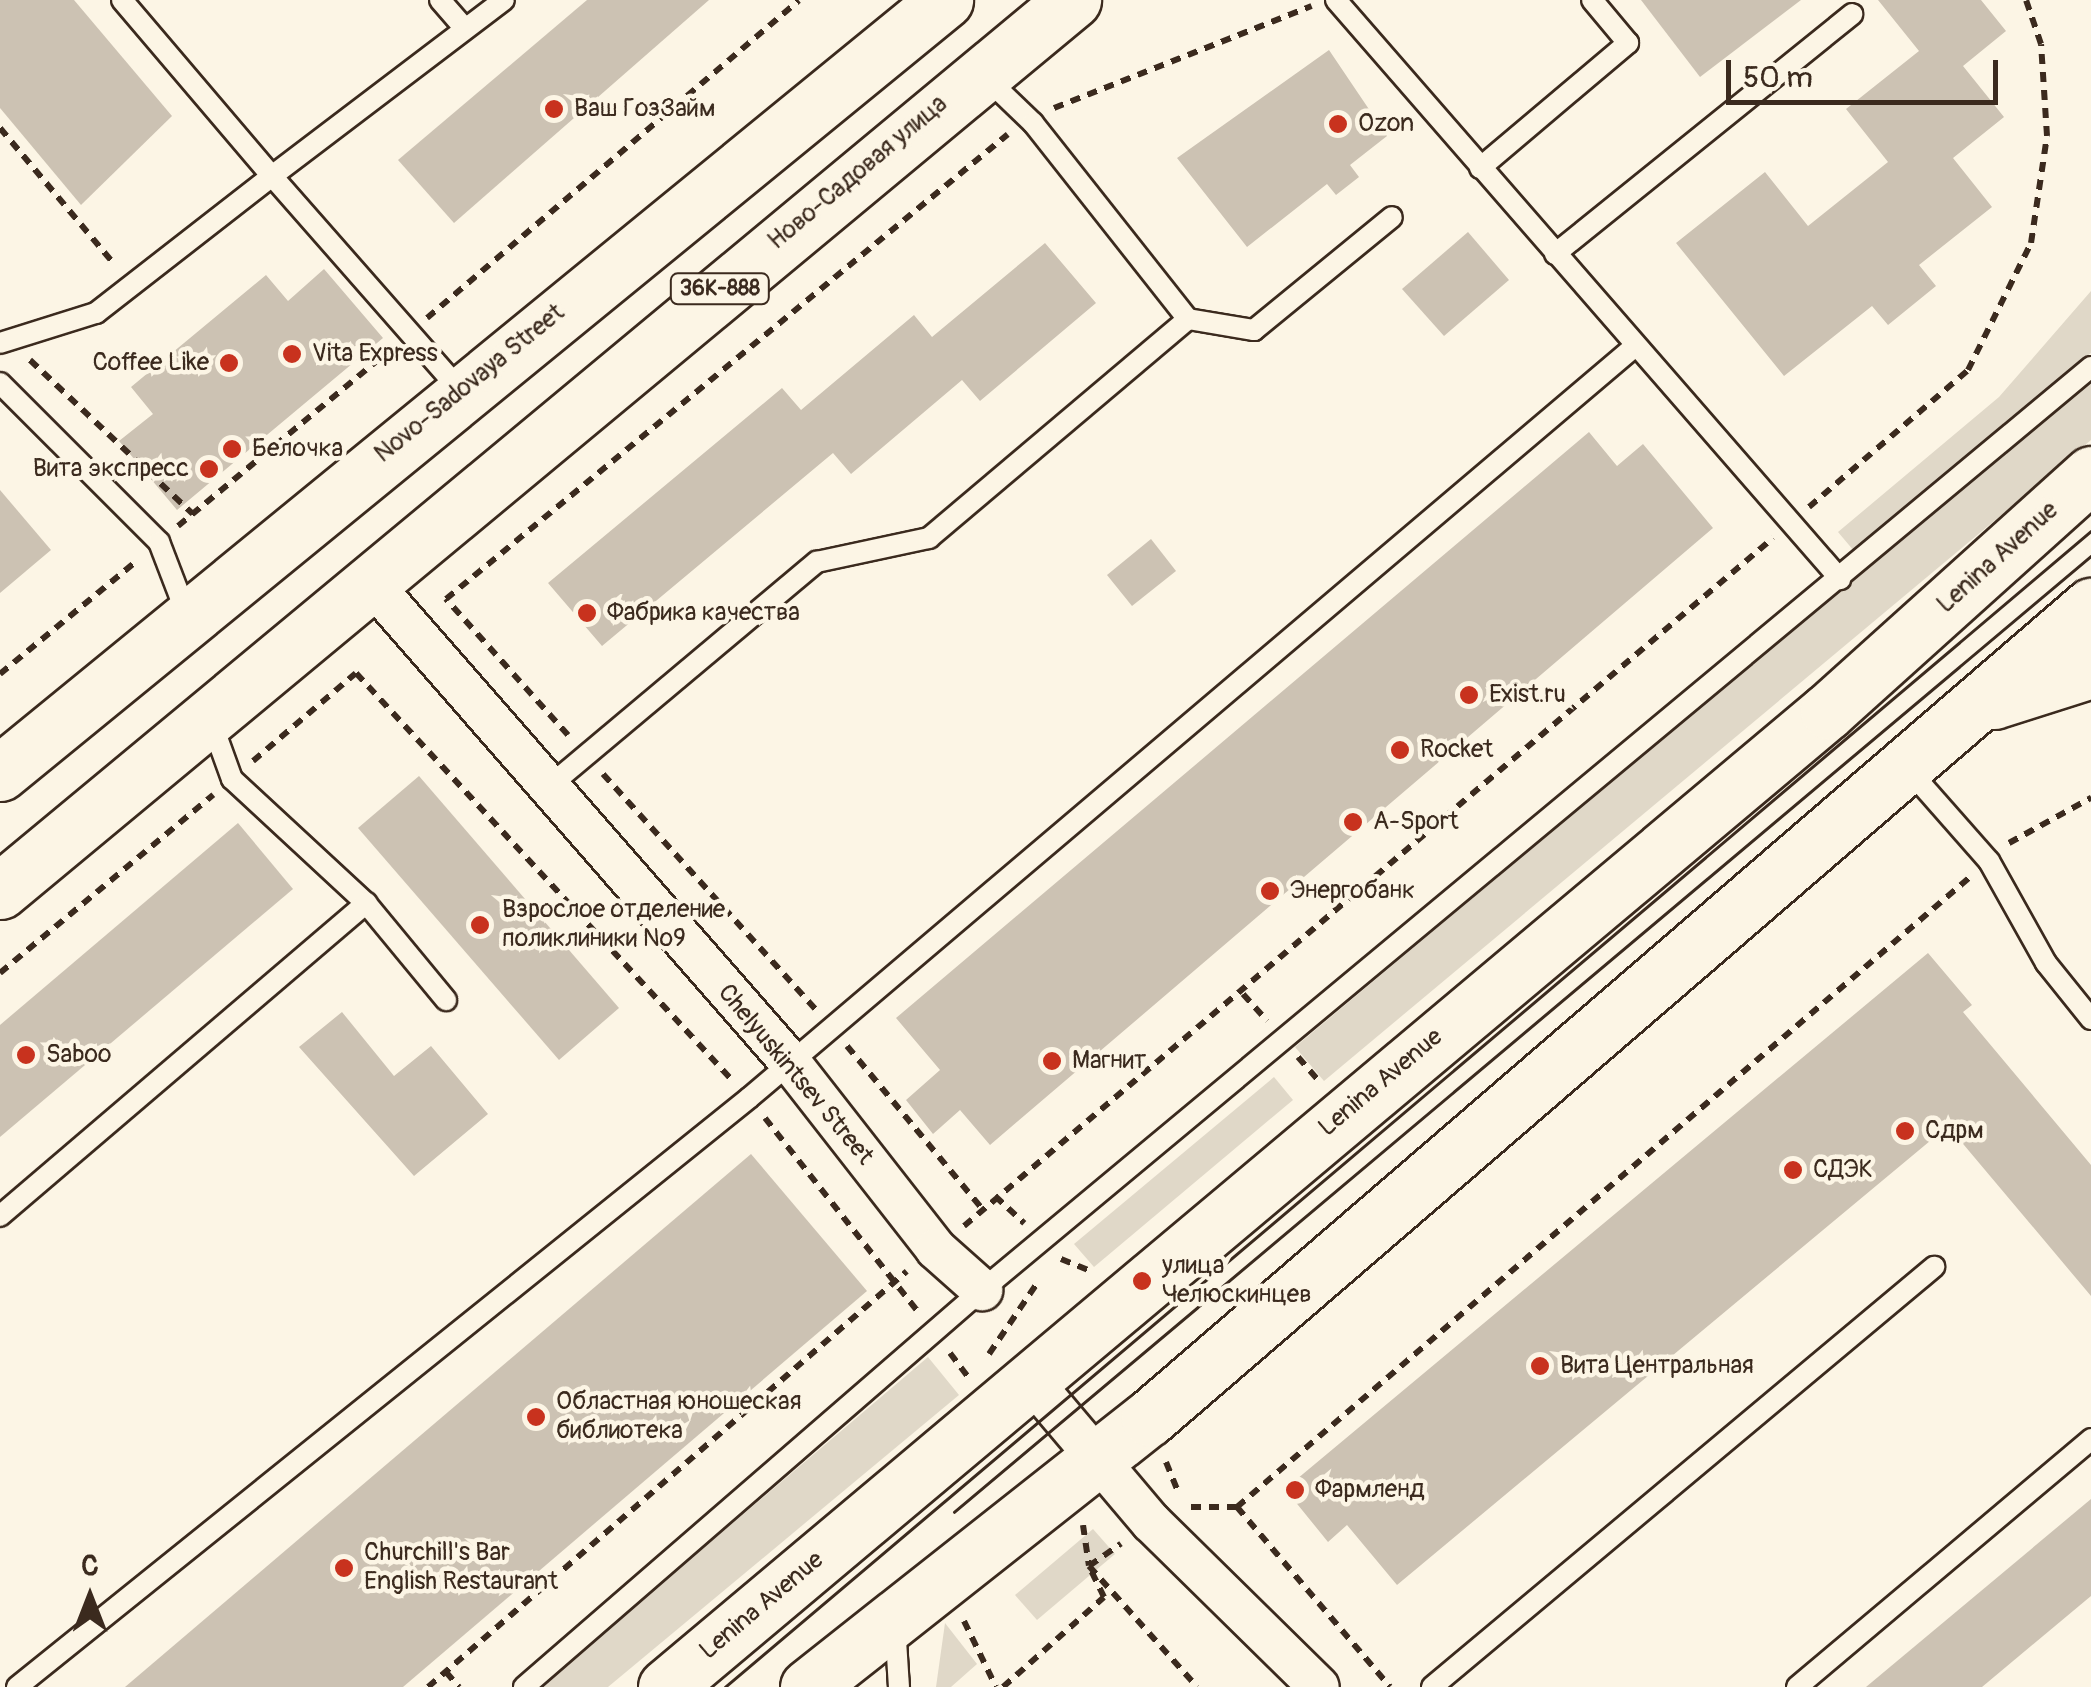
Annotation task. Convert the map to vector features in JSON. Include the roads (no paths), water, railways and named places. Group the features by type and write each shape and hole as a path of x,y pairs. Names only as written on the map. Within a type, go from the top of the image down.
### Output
{"main road":[{"name":"Novo-Sadovaya Street","path":"0,773 187,615 945,0"},
{"name":"Ново-Садовая улица","path":"372,585 978,70 1073,0"},
{"name":"Lenina Avenue","path":"666,1687 1828,711 2091,474"},
{"name":"36К-888","path":"0,891 372,585"},
{"path":"808,1687 1092,1455 1149,1418 2091,606"},
{"path":"1967,709 2091,670"}],"street":[{"name":"Chelyuskintsev Street","path":"372,585 544,790 790,1062 936,1249 982,1290"},
{"path":"1030,1378 1151,1522 1319,1687"}],"lane":[{"path":"122,0 461,391"},
{"path":"440,0 465,29"},
{"path":"6,343 96,314 504,0"},
{"path":"1336,0 1788,525 1840,579"},
{"path":"1480,168 1628,43 1592,0"},
{"path":"1555,254 1852,14"},
{"path":"978,70 1033,123 1188,319 1254,330 1392,217"},
{"path":"544,790 816,562 929,538 1188,319"},
{"path":"18,1687 749,1098 1634,346"},
{"path":"524,1687 982,1290 2091,367"},
{"path":"0,383 159,542 187,615"},
{"path":"210,720 232,778 366,903 446,1000"},
{"path":"1907,768 1989,862 2046,963 2091,1020"},
{"path":"0,1216 366,903"},
{"path":"1432,1687 1934,1268"},
{"path":"1797,1687 2091,1439"},
{"path":"895,1616 898,1687"}],"tram line":[{"path":"725,1687 2091,531"},
{"path":"954,1512 2091,556"}],"place":[{"name":"Ваш ГозЗайм","path":"554,109"},
{"name":"Ozon","path":"1338,124"},
{"name":"Vita Express","path":"292,354"},
{"name":"Coffee Like","path":"229,363"},
{"name":"Белочка","path":"232,449"},
{"name":"Вита экспресс","path":"209,469"},
{"name":"Фабрика качества","path":"587,613"},
{"name":"Exist.ru","path":"1469,695"},
{"name":"Rocket","path":"1400,750"},
{"name":"A-Sport","path":"1353,822"},
{"name":"Энергобанк","path":"1270,891"},
{"name":"Взрослое отделение поликлиники №9","path":"480,925"},
{"name":"Saboo","path":"26,1055"},
{"name":"Магнит","path":"1052,1061"},
{"name":"Сдрм","path":"1905,1131"},
{"name":"СДЭК","path":"1793,1170"},
{"name":"улица Челюскинцев","path":"1142,1281"},
{"name":"Вита Центральная","path":"1540,1366"},
{"name":"Областная юношеская библиотека","path":"536,1417"},
{"name":"Фармленд","path":"1295,1490"},
{"name":"Churchill's Bar English Restaurant","path":"344,1568"}]}
